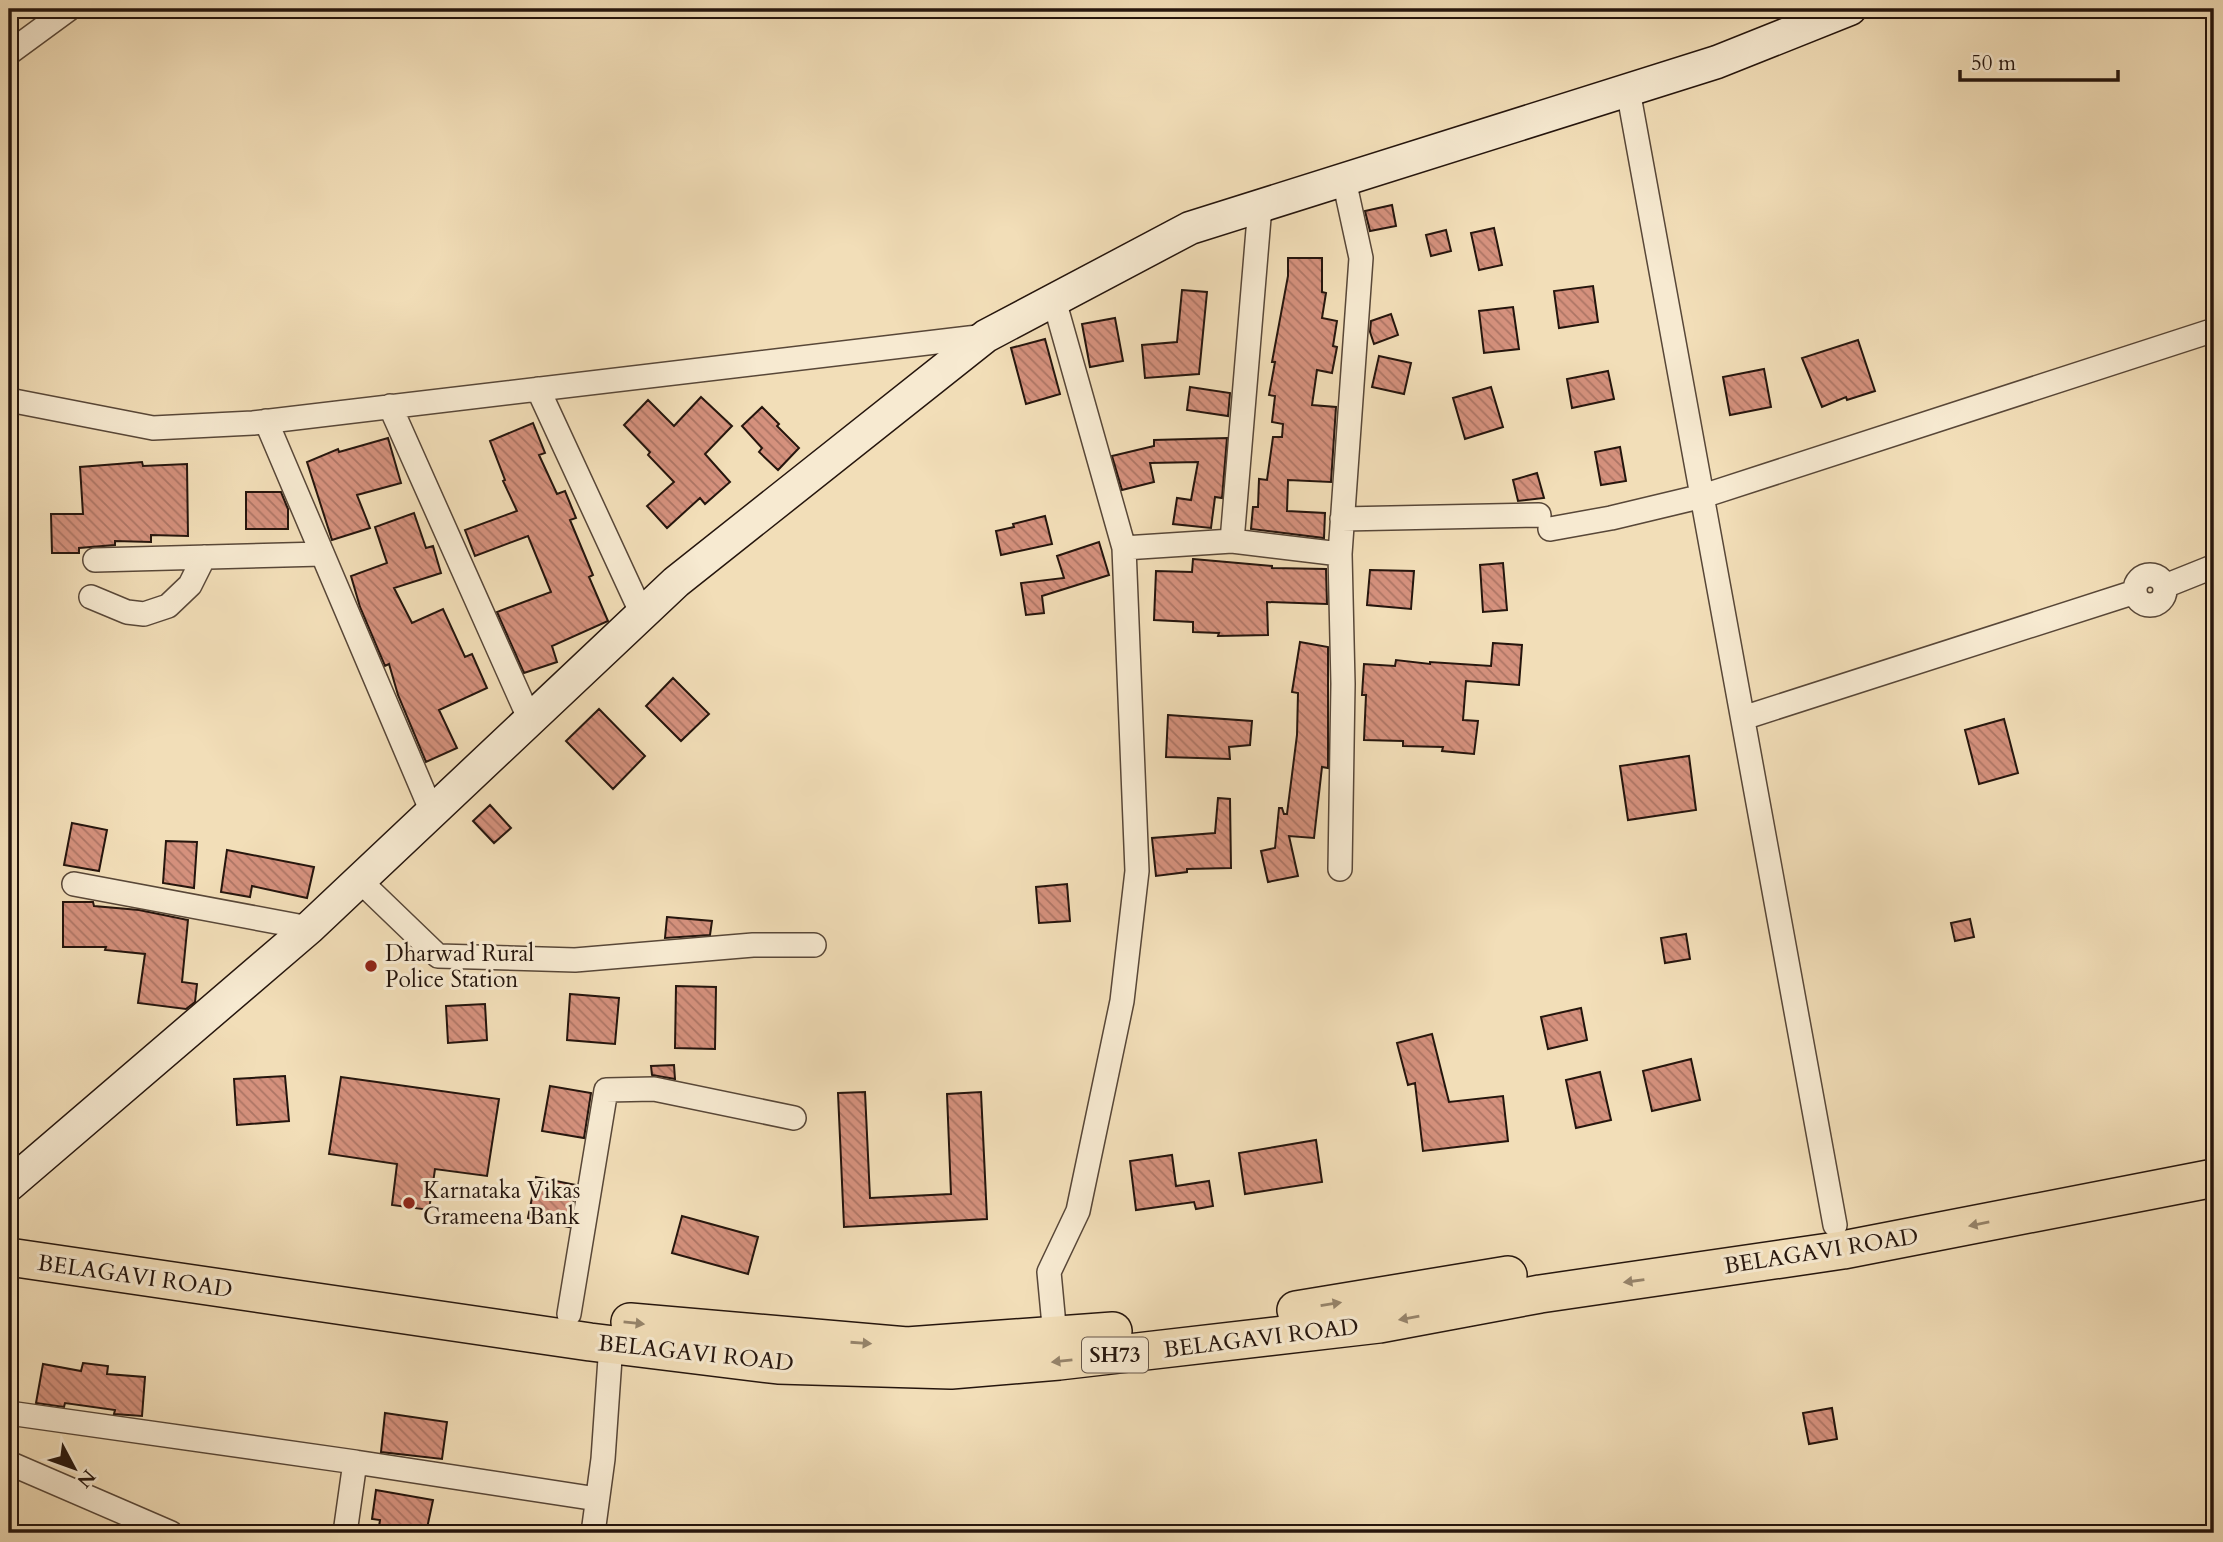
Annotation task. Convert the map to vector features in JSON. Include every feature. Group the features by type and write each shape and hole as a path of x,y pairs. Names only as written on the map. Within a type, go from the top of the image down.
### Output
{"main road":[{"path":"9,1185 309,928 676,582 986,336 1190,228 1717,62 1850,9"},
{"path":"9,1234 243,1265 446,1298 626,1322 907,1346 1142,1329 1292,1310 1835,1225 2144,1169 2214,1153"},
{"name":"BELAGAVI ROAD","path":"9,1257 611,1344 791,1365 951,1370 1059,1362 1379,1324 1540,1294 1843,1250 2214,1178"}],"street":[{"path":"9,53 69,9"},
{"path":"1628,90 1835,1225"},
{"path":"1340,869 1343,684 1340,554 1361,258 1344,180"},
{"path":"1232,541 1260,206"},
{"path":"1054,300 1124,548 1137,871 1122,1001 1078,1211 1049,1272 1055,1336"},
{"path":"1342,519 1544,522 1611,518 1703,496 2208,332"},
{"path":"9,400 153,428 266,421 986,336"},
{"path":"538,389 642,614"},
{"path":"390,406 530,720"},
{"path":"266,421 432,812"},
{"path":"1124,548 1232,541 1340,554"},
{"path":"94,560 322,554"},
{"path":"91,597 127,612 144,614 168,606 190,585 204,557"},
{"path":"1744,718 2135,592 2137,583 2143,576 2161,578 2165,586 2210,568 2214,569"},
{"path":"359,880 438,956 575,960 753,945 814,945"},
{"path":"74,884 309,928"},
{"path":"569,1314 606,1090 654,1089 794,1118"},
{"path":"593,1533 603,1459 611,1344"},
{"path":"9,1413 597,1499"},
{"path":"9,1462 171,1533"},
{"path":"345,1533 355,1462"}],"building":[{"path":"1392,205 1396,226 1370,231 1365,211"},
{"path":"1494,228 1502,265 1479,270 1471,233"},
{"path":"1446,230 1451,251 1431,256 1426,235"},
{"path":"1288,258 1322,258 1322,292 1326,293 1322,318 1337,321 1333,346 1337,347 1332,373 1317,370 1312,405 1336,407 1331,482 1288,480 1287,511 1325,513 1324,538 1251,529 1253,507 1258,507 1259,479 1267,480 1273,437 1282,437 1283,424 1272,422 1275,396 1269,395 1275,362 1272,362 1288,276"},
{"path":"1593,286 1598,322 1559,328 1554,291"},
{"path":"1182,290 1207,292 1199,374 1145,378 1142,345 1177,342"},
{"path":"1513,307 1519,349 1484,353 1479,311"},
{"path":"1391,314 1398,335 1374,344 1370,332 1371,321"},
{"path":"1115,318 1123,361 1090,367 1082,324"},
{"path":"1045,339 1060,394 1026,404 1011,348"},
{"path":"1858,340 1875,391 1847,400 1846,397 1822,407 1802,358"},
{"path":"1379,356 1411,363 1404,394 1372,387"},
{"path":"1764,369 1771,407 1730,415 1723,377"},
{"path":"1608,371 1614,399 1572,408 1567,379"},
{"path":"1190,387 1230,393 1228,416 1187,410"},
{"path":"1491,387 1503,427 1465,439 1453,398"},
{"path":"701,397 732,426 705,454 730,482 705,504 700,498 667,528 647,506 674,482 624,425 648,400 674,426"},
{"path":"762,407 799,448 778,470 759,452 762,448 742,426"},
{"path":"533,423 545,453 539,455 557,494 565,491 576,518 570,520 593,575 589,577 608,621 552,646 557,662 524,673 497,612 551,592 528,536 475,556 465,530 517,511 503,481 505,480 490,441"},
{"path":"388,438 401,483 357,495 370,528 332,540 307,462 338,449 339,452"},
{"path":"1227,438 1222,498 1215,497 1211,528 1173,524 1177,498 1191,500 1198,462 1150,463 1154,482 1122,490 1112,456 1154,446 1154,440"},
{"path":"1620,447 1626,481 1601,485 1595,452"},
{"path":"142,462 143,466 187,464 188,536 151,535 151,542 115,541 115,545 79,548 79,553 52,553 51,514 83,514 80,467"},
{"path":"1537,473 1544,498 1518,501 1513,480"},
{"path":"246,492 281,492 288,509 288,529 246,529"},
{"path":"414,513 426,548 433,546 441,573 394,588 412,623 443,609 465,657 472,654 487,688 439,710 457,748 426,762 398,695 389,664 385,666 360,607 351,576 387,563 375,527"},
{"path":"1045,516 1052,544 1001,555 996,531"},
{"path":"1099,542 1109,575 1042,596 1044,613 1026,615 1021,583 1064,578 1057,556"},
{"path":"1193,559 1272,568 1326,569 1327,604 1267,602 1268,635 1218,636 1219,633 1193,632 1193,622 1154,620 1156,571 1192,572"},
{"path":"1503,563 1507,610 1483,612 1480,565"},
{"path":"1370,570 1414,571 1411,609 1367,605"},
{"path":"1300,642 1328,647 1328,768 1322,767 1314,838 1289,836 1298,876 1268,882 1261,851 1275,848 1279,808 1287,814 1297,735 1298,693 1292,692"},
{"path":"1493,643 1522,645 1519,685 1466,681 1463,720 1478,721 1474,754 1442,751 1443,747 1403,746 1403,741 1364,740 1364,664 1395,666 1396,660 1491,666"},
{"path":"673,678 709,714 681,741 646,706"},
{"path":"599,709 645,756 613,789 566,741"},
{"path":"1168,715 1252,721 1250,745 1229,747 1230,759 1166,757"},
{"path":"2004,719 2018,773 1979,784 1965,730"},
{"path":"1689,756 1696,810 1628,820 1620,766"},
{"path":"1218,798 1230,799 1231,868 1187,869 1187,872 1156,876 1152,838 1215,833"},
{"path":"490,805 511,828 494,843 473,821"},
{"path":"72,823 107,830 99,871 64,865"},
{"path":"166,841 197,842 194,888 163,883"},
{"path":"227,850 314,867 307,898 252,886 250,897 221,892"},
{"path":"1067,884 1070,921 1039,923 1036,887"},
{"path":"63,902 93,902 94,906 139,910 188,920 182,982 197,984 195,1002 186,1009 138,1003 145,954 105,950 106,947 63,947"},
{"path":"667,917 712,921 710,935 665,938"},
{"path":"1970,919 1974,937 1955,941 1951,923"},
{"path":"1686,934 1690,959 1665,963 1661,938"},
{"path":"676,986 716,987 715,1049 675,1048"},
{"path":"570,994 619,998 615,1044 567,1040"},
{"path":"485,1004 487,1040 448,1043 446,1006"},
{"path":"1581,1008 1587,1040 1548,1049 1541,1017"},
{"path":"1432,1034 1449,1102 1503,1096 1508,1141 1423,1151 1415,1083 1408,1085 1397,1043"},
{"path":"1691,1059 1700,1100 1652,1111 1643,1071"},
{"path":"674,1065 675,1079 652,1075 651,1066"},
{"path":"1600,1072 1611,1120 1576,1128 1566,1080"},
{"path":"285,1076 289,1121 237,1125 234,1079"},
{"path":"341,1077 499,1099 487,1176 435,1169 429,1210 392,1205 397,1164 329,1154"},
{"path":"550,1086 591,1093 584,1138 542,1131"},
{"path":"865,1092 870,1198 951,1194 947,1094 981,1092 987,1219 844,1227 838,1093"},
{"path":"1316,1140 1322,1182 1245,1194 1239,1153"},
{"path":"1172,1155 1176,1186 1209,1181 1213,1206 1196,1209 1194,1202 1136,1210 1130,1161"},
{"path":"536,1177 576,1185 569,1227 528,1218"},
{"path":"682,1216 758,1237 748,1274 672,1253"},
{"path":"83,1363 108,1366 107,1374 145,1377 142,1416 114,1414 115,1410 65,1403 64,1407 36,1403 43,1364 81,1371"},
{"path":"1832,1408 1837,1439 1809,1444 1803,1413"},
{"path":"385,1413 447,1422 442,1459 381,1452"},
{"path":"376,1490 433,1500 426,1533 378,1533 380,1520 372,1519"}],"place":[{"name":"Dharwad Rural Police Station","path":"371,966"},
{"name":"Karnataka Vikas Grameena Bank","path":"409,1203"}]}
